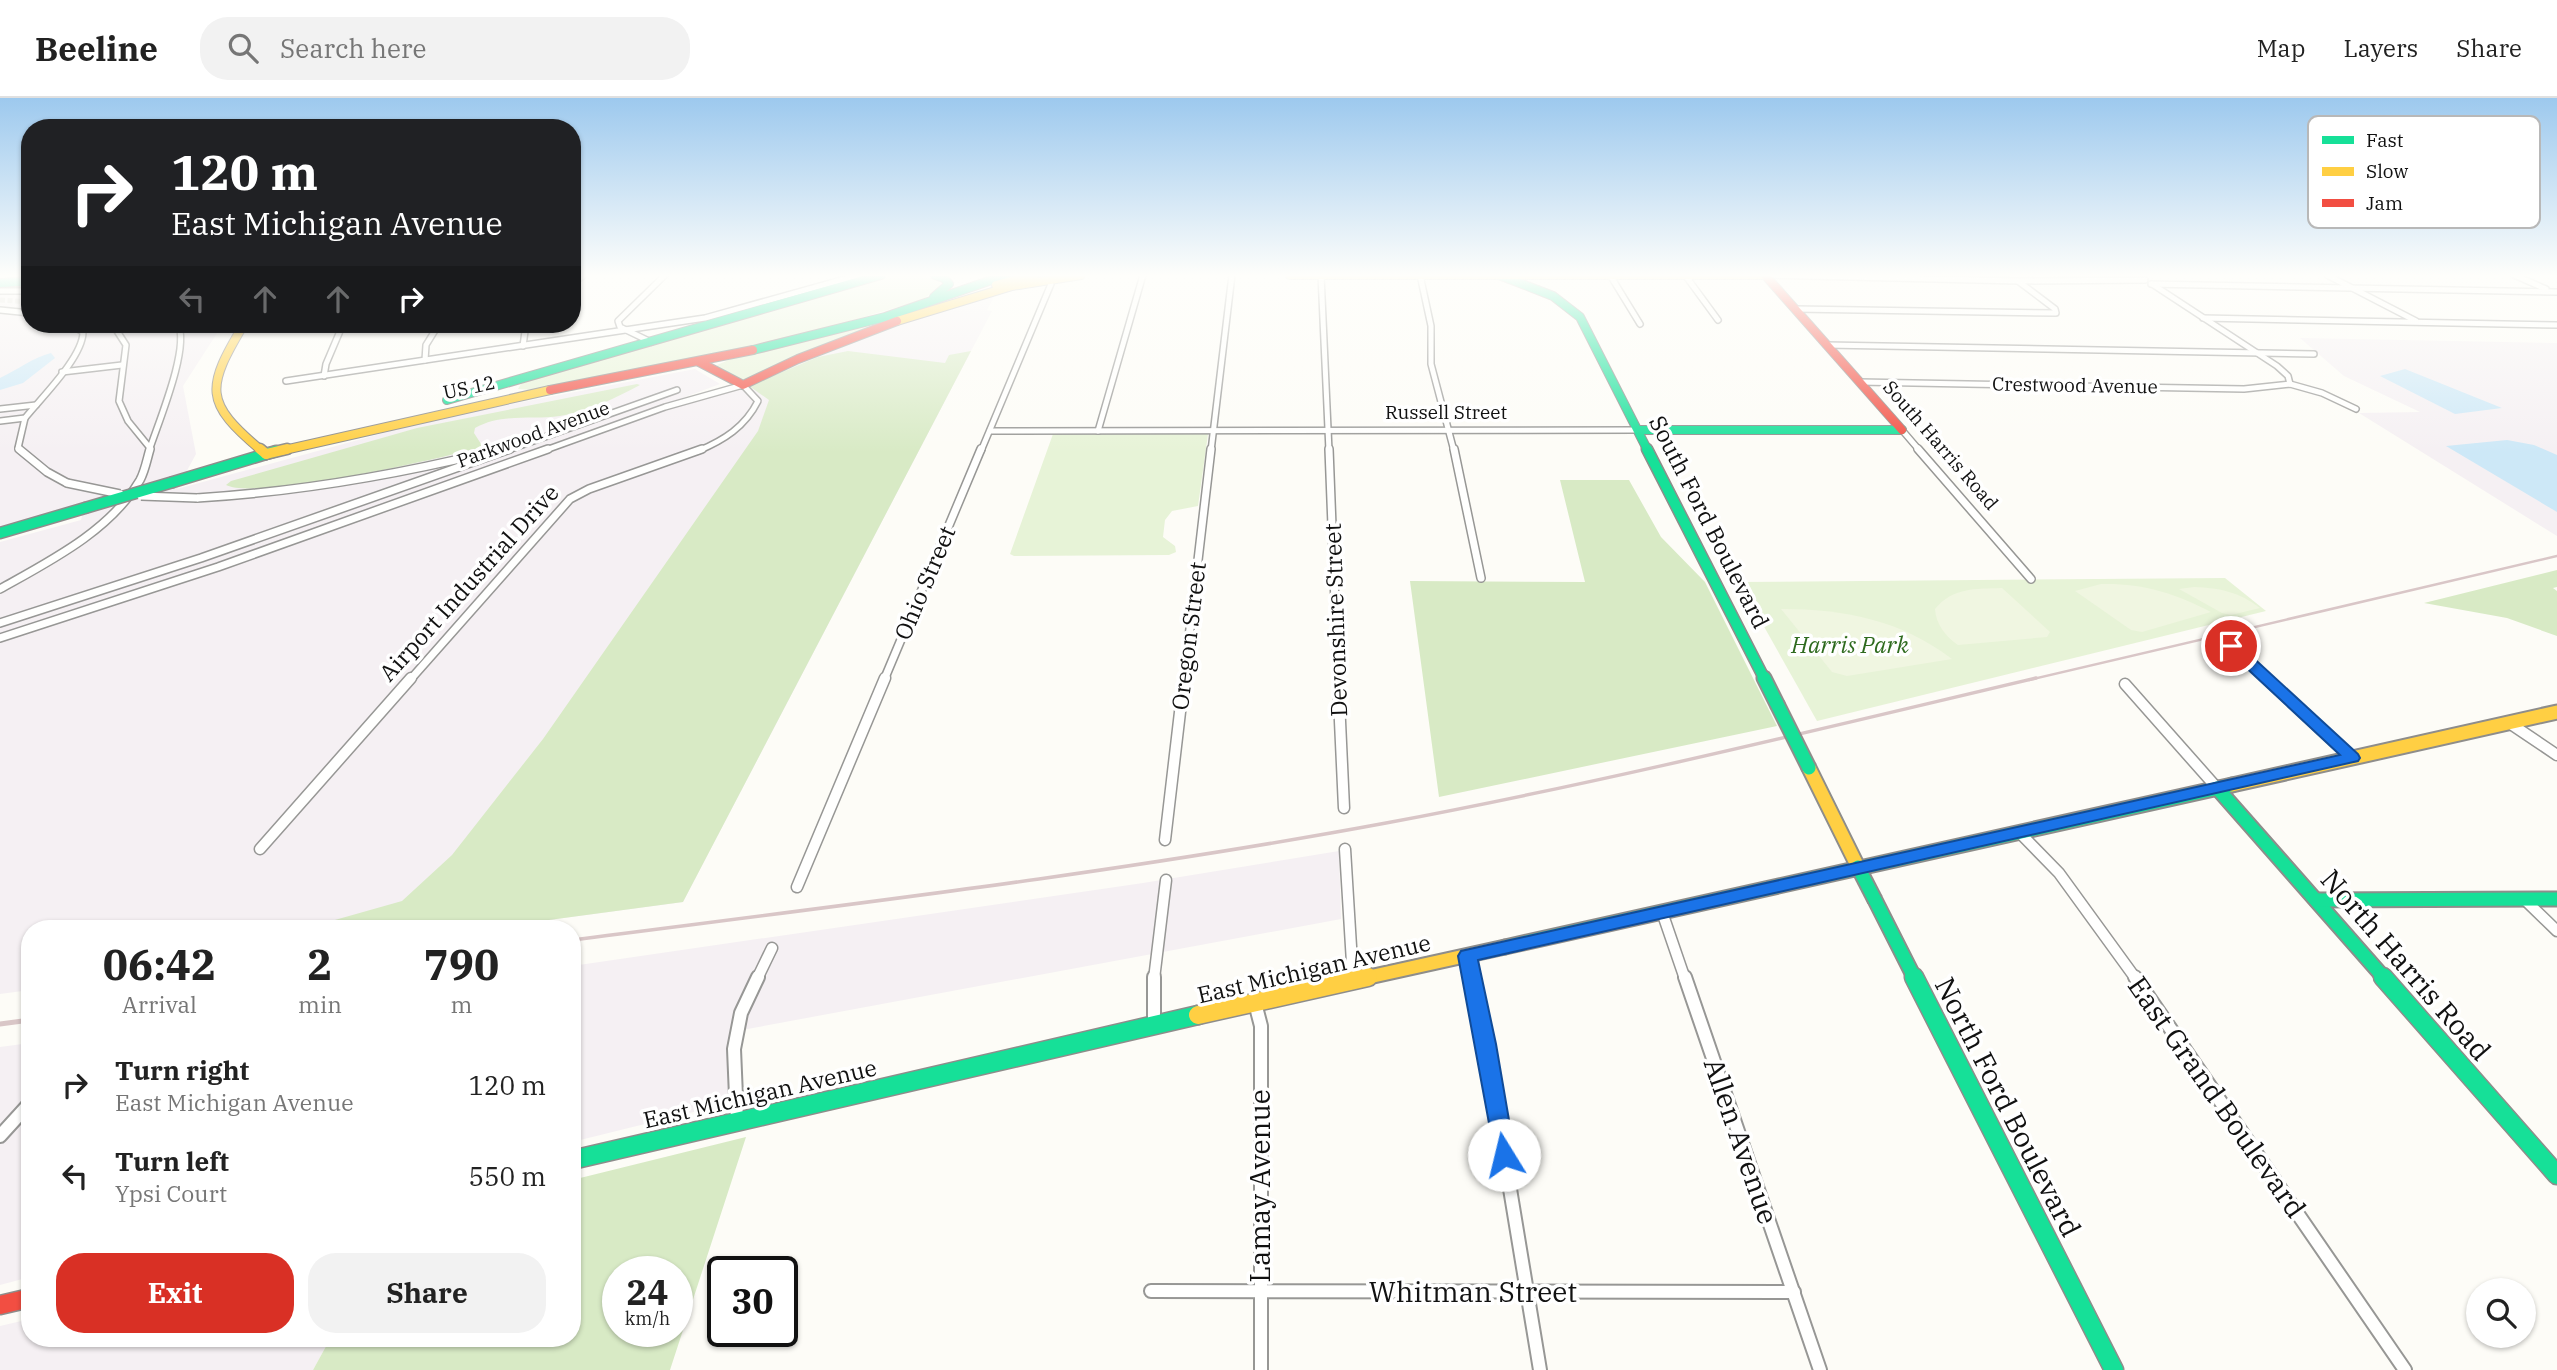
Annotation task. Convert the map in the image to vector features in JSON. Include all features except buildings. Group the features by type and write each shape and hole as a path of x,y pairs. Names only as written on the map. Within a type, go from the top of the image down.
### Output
{"main road":[{"path":"238,334 218,371 213,401 226,422 266,454"},
{"name":"US 12","path":"0,533 309,439 677,334"},
{"name":"US 12","path":"266,454 523,395 699,362 820,334"},
{"name":"Parkwood Avenue","path":"743,385 807,355 865,334"},
{"name":"South Ford Boulevard","path":"1590,334 1858,867"},
{"name":"South Harris Road","path":"1818,334 1902,430"},
{"path":"699,362 743,385"},
{"path":"523,395 507,394 503,390 512,383 531,377"},
{"name":"Russell Street","path":"1639,430 1902,430"},
{"name":"East Michigan Avenue","path":"581,1158 1255,1003 2557,712"},
{"name":"North Harris Road","path":"2217,788 2557,1175"},
{"name":"North Ford Boulevard","path":"1858,867 2114,1370"},
{"path":"2316,900 2557,899"},
{"path":"0,1305 21,1300"}],"street":[{"path":"83,334 83,342 25,418 19,448 47,472 67,483 117,493 197,498 329,486 396,474 525,444"},
{"path":"119,334 126,345 117,383 118,406 128,424 150,448"},
{"path":"0,589 98,527 121,506 141,478 183,341 181,334"},
{"path":"324,376 339,334"},
{"path":"425,360 426,345 433,334"},
{"path":"523,334 523,346"},
{"path":"286,382 599,334"},
{"path":"636,334 651,342"},
{"name":"Ohio Street","path":"797,887 1030,334"},
{"path":"1098,431 1126,334"},
{"name":"Oregon Street","path":"1165,840 1225,334"},
{"name":"Devonshire Street","path":"1324,334 1344,808"},
{"path":"1431,334 1432,364 1450,431 1481,578"},
{"path":"2229,334 2285,371 2290,384 2322,393 2356,409"},
{"path":"1827,345 2314,354"},
{"path":"62,372 122,365"},
{"name":"Crestwood Avenue","path":"1860,382 2244,389 2290,384"},
{"name":"Parkwood Avenue","path":"0,638 218,567 665,407 743,385"},
{"name":"Airport Industrial Drive","path":"260,849 570,499 585,489 613,482 729,438 757,409 758,401 743,385"},
{"path":"0,623 201,558 677,390"},
{"path":"0,409 36,405"},
{"path":"0,421 25,418"},
{"name":"Russell Street","path":"990,431 1639,430"},
{"name":"South Harris Road","path":"1902,430 2031,579"},
{"path":"2231,646 2352,758"},
{"path":"2125,684 2217,788"},
{"path":"2508,722 2557,755"},
{"name":"East Grand Boulevard","path":"2019,832 2059,873 2112,944 2405,1370"},
{"path":"1345,849 1353,981"},
{"path":"1154,1026 1154,967 1166,880"},
{"path":"2524,900 2557,931"},
{"name":"Allen Avenue","path":"1662,912 1820,1370"},
{"path":"737,1120 734,1049 741,1013 772,948"},
{"path":"1468,956 1486,1044 1540,1370"},
{"name":"Lamay Avenue","path":"1255,1003 1261,1026 1261,1370"},
{"path":"0,1136 21,1113"},
{"name":"Whitman Street","path":"1151,1291 1794,1292"}],"shaded area":[{"path":"0,334 216,334 183,386 196,454 177,489 439,418 695,369 720,384 481,473 672,407 725,393 875,334 980,334 683,902 549,920 21,920 21,991 0,994 0,542 81,520 85,504 0,528"},
{"path":"2300,338 2557,343 2557,536 2359,413 2420,412 2344,376"},
{"path":"1339,851 1341,919 731,1032 734,1102 581,1140 581,965 1143,883"},
{"path":"21,1044 21,1279 0,1285 0,1047"},
{"path":"21,1321 21,1347 326,1347 313,1370 0,1370 0,1326"}],"green space":[{"path":"688,334 805,334 532,390 518,389 521,384"},
{"path":"831,334 858,334 805,353 741,381 718,370 717,365 731,359"},
{"path":"848,351 945,363 949,355 971,351 683,902 549,920 335,920 402,901 452,855 543,739 758,431 769,400 749,386 818,357"},
{"path":"640,385 591,408 570,414 485,423 475,428 474,433 483,447 310,483 244,488 226,485 231,481 417,428"},
{"path":"1053,434 1208,434 1198,506 1172,511 1165,520 1163,537 1175,546 1176,552 1169,555 1010,554"},
{"path":"1560,480 1629,480 1661,537 1705,582 1777,726 1439,797 1410,581 1585,582"},
{"path":"2557,570 2557,587 2553,588 2557,591 2557,636 2507,618 2424,603"},
{"name":"Harris Park","path":"2225,578 2266,611 1817,721 1739,582"},
{"path":"2101,584 2157,590 2211,612 2142,632 2131,630 2075,591"},
{"path":"2194,587 2229,592 2260,608 2231,615 2222,613 2179,589"},
{"path":"2002,588 2050,632 2047,637 1958,645 1949,638 1937,620 1935,609 1942,602 1957,593"},
{"path":"1781,609 1827,611 1871,619 1913,635 1952,659 1847,676 1832,672"},
{"path":"746,1137 693,1299 693,1256 602,1256 602,1347 678,1347 670,1370 313,1370 326,1347 581,1347 581,1178"}],"water":[{"path":"51,353 55,358 23,383 0,390 0,378"},
{"path":"2405,369 2502,408 2455,414 2380,376"},
{"path":"2507,440 2534,445 2557,455 2557,512 2446,446"}],"railway":[{"path":"2029,680 2557,556"},
{"path":"581,939 1082,873 1386,823 1631,773 2036,678"},
{"path":"0,1024 21,1021"}],"traffic: fast":[{"path":"447,400 675,334"},
{"path":"753,350 816,334"},
{"path":"1589,334 1777,704"},
{"path":"1639,430 1902,430"},
{"path":"173,482 276,451"},
{"path":"85,508 173,482"},
{"path":"0,533 85,508"},
{"path":"1777,704 1809,768"},
{"path":"1505,947 2232,785"},
{"path":"2217,788 2557,1175"},
{"path":"1858,867 1875,900"},
{"path":"2316,900 2557,899"},
{"path":"1875,900 2114,1370"},
{"path":"581,1158 1198,1015"}],"traffic: slow":[{"path":"238,334 221,366 215,396 220,409 230,422 266,454"},
{"path":"266,454 550,390"},
{"path":"2232,785 2557,712"},
{"path":"1809,768 1858,867"},
{"path":"1198,1015 1505,947"}],"traffic: jam":[{"path":"699,362 743,385 798,359 862,334"},
{"path":"1817,334 1902,430"},
{"path":"550,390 753,350"},
{"path":"0,1305 21,1300"}],"route":[{"path":"1504,1155 1468,956 2352,758 2231,646"}]}
